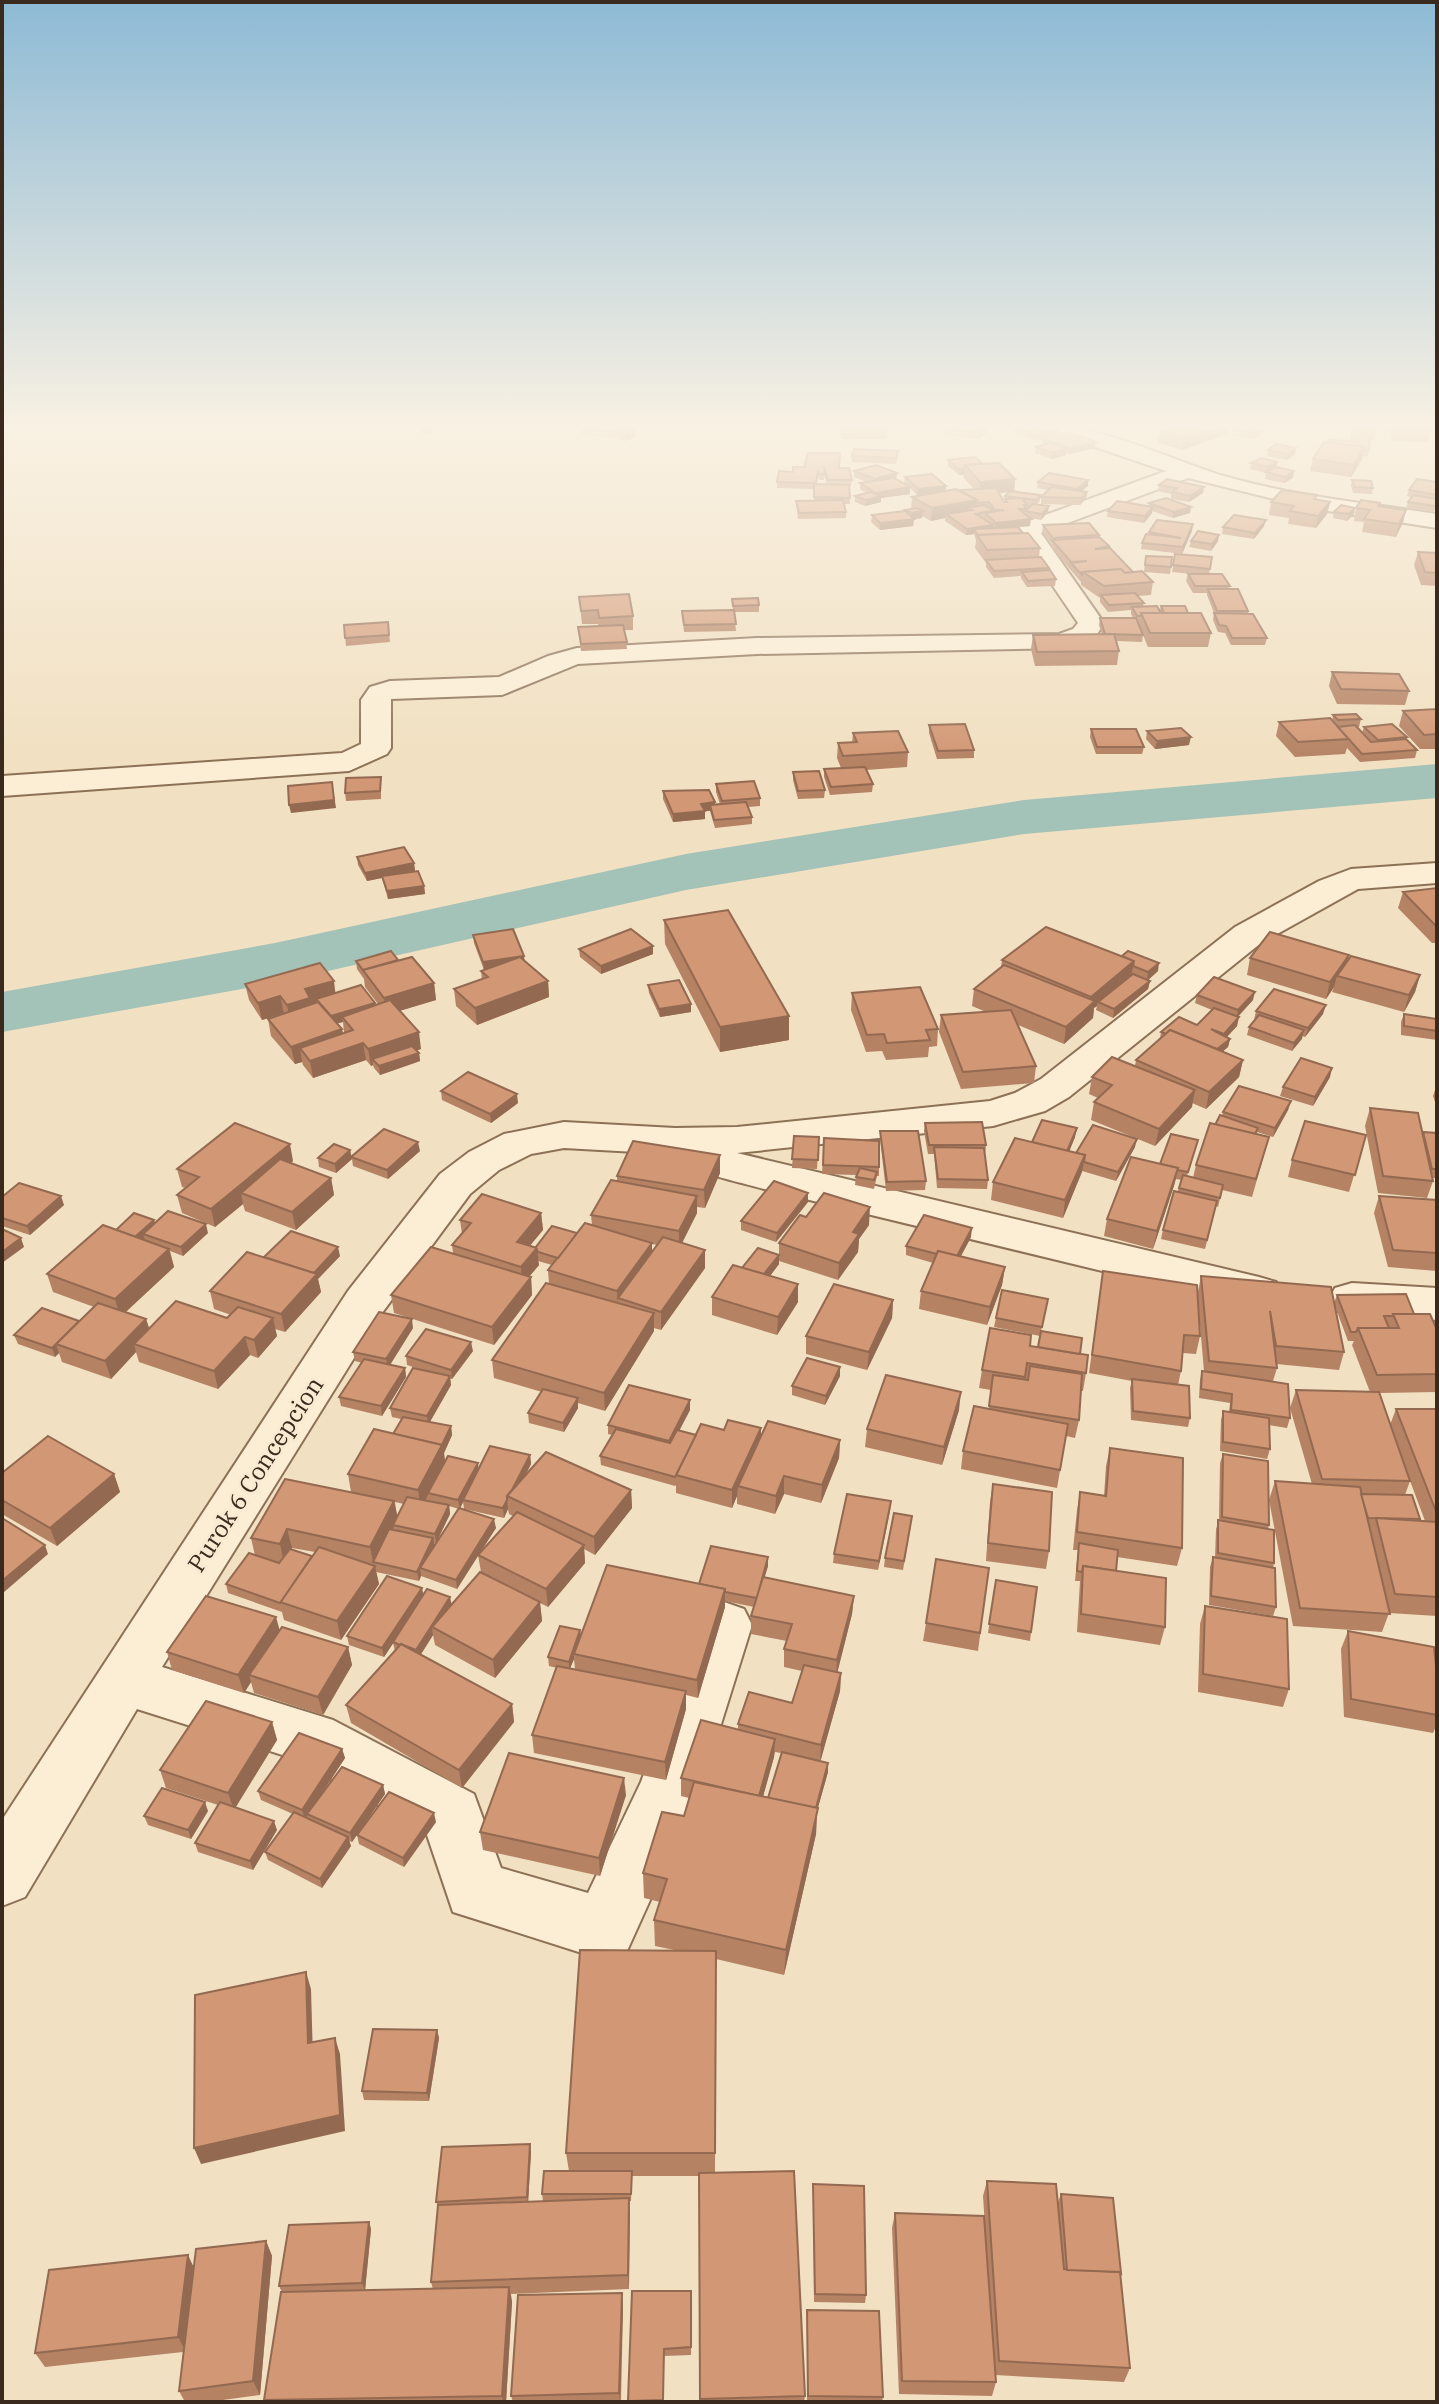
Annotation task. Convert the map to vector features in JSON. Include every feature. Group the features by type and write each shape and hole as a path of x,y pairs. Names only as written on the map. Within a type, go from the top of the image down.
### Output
{"street":[{"path":"2,786 349,762 376,748 376,700 380,693 405,689 502,686 519,681 553,661 577,656 757,646 1061,642 1083,635 1091,623 1033,538"},
{"name":"Purok 6 Concepcion","path":"2,1876 123,1680 365,1302 455,1184 484,1161 519,1143 564,1135 675,1141 737,1140 993,1113 1030,1102 1055,1088 1248,935 1331,888 1351,879 1437,873"},
{"path":"675,1141 717,1161 764,1175 1245,1292 1437,1304"},
{"path":"123,1680 312,1738 452,1814 476,1891 604,1929 671,1785 724,1625"}],"building":[{"path":"979,538 1032,538 1040,548 987,550"},
{"path":"1100,538 1109,546 1095,549 1110,548 1133,572 1125,573 1121,569 1083,572 1082,575 1071,563 1087,561 1071,562 1052,540"},
{"path":"1144,538 1187,538 1183,547 1142,543"},
{"path":"1193,538 1217,538 1212,544 1191,541"},
{"path":"1418,552 1437,553 1437,573 1425,572"},
{"path":"1175,554 1212,557 1210,569 1173,565"},
{"path":"1146,556 1172,557 1171,567 1145,565"},
{"path":"1041,557 1049,568 994,571 986,560"},
{"path":"1121,569 1125,573 1142,571 1153,582 1104,586 1083,572"},
{"path":"1050,570 1056,579 1028,581 1022,572"},
{"path":"1188,574 1222,574 1230,586 1195,586"},
{"path":"1208,589 1238,589 1248,611 1217,611"},
{"path":"1135,593 1144,603 1109,605 1101,595"},
{"path":"629,594 633,616 599,618 598,610 581,611 579,597"},
{"path":"758,598 759,605 733,606 732,599"},
{"path":"1157,606 1161,613 1141,613 1141,616 1137,616 1132,607"},
{"path":"1161,606 1185,606 1188,613 1164,613"},
{"path":"734,610 736,624 684,625 682,611"},
{"path":"1141,613 1201,613 1211,633 1150,633"},
{"path":"1214,613 1253,614 1267,638 1232,638 1226,626 1219,625"},
{"path":"1100,618 1136,618 1143,635 1105,634"},
{"path":"388,622 389,635 345,638 344,625"},
{"path":"623,625 627,642 581,644 578,627"},
{"path":"1114,634 1119,651 1037,652 1033,635"},
{"path":"1332,672 1399,674 1409,691 1341,689"},
{"path":"1437,709 1437,734 1424,735 1403,711"},
{"path":"1356,714 1361,719 1338,720 1333,715"},
{"path":"1330,718 1349,739 1298,742 1279,722"},
{"path":"965,724 974,750 938,751 929,725"},
{"path":"1392,724 1407,737 1378,740 1364,727"},
{"path":"1355,725 1371,742 1406,739 1417,750 1362,754 1338,727"},
{"path":"1181,728 1191,737 1157,741 1147,731"},
{"path":"1091,729 1136,729 1144,747 1097,747"},
{"path":"898,731 908,752 843,756 838,743 857,742 853,733"},
{"path":"865,767 873,784 831,787 824,769"},
{"path":"819,771 825,790 798,791 793,772"},
{"path":"381,777 380,791 345,793 346,778"},
{"path":"754,781 760,798 722,801 716,784"},
{"path":"332,782 334,800 289,805 288,786"},
{"path":"709,790 715,802 701,804 705,811 673,814 663,791"},
{"path":"746,802 752,817 714,820 710,805"},
{"path":"404,847 414,863 365,873 357,857"},
{"path":"418,871 424,886 387,891 382,876"},
{"path":"1437,888 1437,927 1403,892"},
{"path":"728,910 789,1016 720,1027 664,920"},
{"path":"1046,927 1134,961 1091,997 1002,960"},
{"path":"513,929 524,956 483,962 473,935"},
{"path":"631,929 653,946 601,966 579,949"},
{"path":"1270,932 1349,955 1330,982 1250,958"},
{"path":"391,951 398,960 363,970 356,961"},
{"path":"1128,951 1159,963 1148,972 1133,966 1134,961 1122,956"},
{"path":"1351,956 1420,975 1409,995 1337,976"},
{"path":"412,957 434,983 384,998 363,970"},
{"path":"520,957 548,981 475,1008 454,989 488,977 481,971"},
{"path":"320,963 334,981 305,989 310,998 287,1005 280,996 258,1003 245,984"},
{"path":"1004,965 1095,1001 1066,1027 974,989"},
{"path":"1133,974 1150,981 1114,1009 1098,1002"},
{"path":"1214,977 1255,992 1238,1010 1197,995"},
{"path":"679,980 691,1004 659,1009 648,985"},
{"path":"361,985 375,1003 331,1016 316,999"},
{"path":"920,987 938,1029 926,1030 930,1040 887,1043 884,1034 867,1035 852,993"},
{"path":"1274,989 1326,1005 1308,1028 1256,1011"},
{"path":"390,1000 419,1032 368,1049 363,1043 310,1061 300,1048 353,1030 342,1017"},
{"path":"318,1002 342,1029 291,1047 268,1019"},
{"path":"1214,1008 1239,1017 1224,1034 1211,1029 1230,1039 1217,1049 1170,1030 1166,1034 1161,1032 1179,1017 1197,1025"},
{"path":"1011,1010 1036,1066 963,1072 941,1015"},
{"path":"1404,1014 1437,1019 1437,1031 1404,1026"},
{"path":"1259,1015 1304,1030 1294,1043 1249,1027"},
{"path":"1170,1030 1243,1060 1209,1092 1136,1060"},
{"path":"412,1046 419,1053 379,1066 372,1059"},
{"path":"1112,1057 1195,1090 1159,1129 1094,1102 1112,1085 1092,1077"},
{"path":"1301,1058 1332,1068 1315,1097 1283,1087"},
{"path":"468,1072 517,1094 490,1114 441,1091"},
{"path":"1239,1086 1291,1101 1275,1128 1223,1112"},
{"path":"1370,1108 1418,1113 1433,1181 1383,1176"},
{"path":"1220,1115 1258,1128 1255,1134 1215,1125"},
{"path":"1042,1120 1077,1128 1067,1151 1032,1142"},
{"path":"1305,1121 1366,1135 1355,1175 1292,1160"},
{"path":"982,1122 986,1145 929,1145 925,1123"},
{"path":"235,1123 290,1144 211,1209 177,1195 199,1177 177,1169"},
{"path":"1210,1123 1269,1137 1256,1179 1196,1165"},
{"path":"1093,1125 1137,1139 1118,1172 1084,1162 1085,1155 1076,1153"},
{"path":"384,1129 418,1142 387,1170 351,1157"},
{"path":"880,1131 918,1131 926,1181 887,1182"},
{"path":"1423,1132 1437,1133 1437,1169 1432,1169"},
{"path":"1171,1134 1198,1140 1188,1172 1160,1164"},
{"path":"794,1136 819,1137 818,1160 792,1159"},
{"path":"824,1138 879,1141 879,1167 823,1165"},
{"path":"1015,1138 1085,1155 1065,1200 993,1182"},
{"path":"633,1141 720,1155 704,1190 617,1176"},
{"path":"334,1144 350,1150 335,1164 318,1158"},
{"path":"934,1147 984,1148 988,1180 938,1179"},
{"path":"1131,1157 1178,1168 1157,1231 1107,1219"},
{"path":"280,1159 331,1178 292,1212 241,1193"},
{"path":"860,1168 877,1172 874,1180 856,1177"},
{"path":"1183,1175 1223,1185 1220,1198 1179,1188"},
{"path":"611,1180 697,1196 679,1231 591,1215"},
{"path":"774,1181 808,1193 777,1233 741,1221"},
{"path":"19,1183 61,1196 27,1226 2,1218 2,1197"},
{"path":"1174,1191 1217,1201 1207,1240 1163,1230"},
{"path":"824,1193 870,1207 853,1232 859,1234 839,1263 779,1243 800,1215 806,1217"},
{"path":"482,1194 541,1213 517,1242 537,1248 521,1267 452,1245 471,1223 460,1220"},
{"path":"1379,1196 1437,1200 1437,1253 1393,1250"},
{"path":"168,1211 206,1224 181,1247 143,1234"},
{"path":"134,1213 154,1220 135,1237 116,1230"},
{"path":"924,1215 972,1228 957,1256 906,1246"},
{"path":"585,1223 652,1243 617,1291 548,1270"},
{"path":"103,1225 169,1249 115,1299 47,1274"},
{"path":"552,1226 577,1233 558,1258 538,1252 536,1247"},
{"path":"2,1229 21,1238 2,1252"},
{"path":"291,1231 338,1247 314,1273 264,1257"},
{"path":"663,1237 705,1250 661,1312 618,1298"},
{"path":"431,1247 531,1277 492,1327 391,1295"},
{"path":"758,1248 779,1255 764,1274 742,1268"},
{"path":"938,1251 1005,1267 990,1307 921,1291"},
{"path":"247,1252 317,1274 281,1314 210,1291"},
{"path":"733,1265 798,1284 778,1317 712,1297"},
{"path":"1103,1271 1197,1285 1200,1336 1184,1335 1181,1371 1092,1355"},
{"path":"1201,1276 1331,1287 1344,1352 1276,1346 1270,1311 1277,1368 1209,1361"},
{"path":"546,1283 654,1313 604,1393 492,1360"},
{"path":"834,1284 893,1300 869,1352 806,1336"},
{"path":"1002,1290 1048,1299 1042,1327 996,1318"},
{"path":"1406,1294 1414,1314 1384,1316 1389,1328 1358,1328 1356,1332 1351,1332 1337,1295"},
{"path":"176,1301 227,1318 238,1307 273,1318 254,1340 245,1337 214,1371 134,1344"},
{"path":"98,1303 146,1319 105,1361 56,1344"},
{"path":"42,1308 79,1321 52,1348 14,1335"},
{"path":"379,1312 412,1319 386,1359 353,1352"},
{"path":"1393,1314 1430,1314 1437,1330 1437,1374 1377,1375 1358,1328 1399,1328"},
{"path":"990,1328 1031,1335 1030,1346 1088,1355 1086,1373 1027,1363 1025,1377 982,1370"},
{"path":"426,1329 471,1342 451,1370 406,1356"},
{"path":"1041,1331 1082,1338 1080,1354 1038,1347"},
{"path":"807,1358 840,1367 826,1396 792,1386"},
{"path":"364,1359 405,1368 381,1406 339,1397"},
{"path":"1030,1366 1082,1374 1079,1420 989,1406 993,1375 1028,1380"},
{"path":"413,1368 450,1376 427,1416 390,1408"},
{"path":"1202,1371 1288,1384 1290,1418 1231,1410 1232,1394 1201,1389"},
{"path":"886,1375 961,1392 944,1447 867,1429"},
{"path":"1132,1379 1189,1386 1190,1418 1133,1411"},
{"path":"629,1385 690,1400 669,1441 608,1425"},
{"path":"543,1389 578,1398 563,1423 528,1413"},
{"path":"1296,1390 1379,1392 1410,1481 1322,1479"},
{"path":"974,1406 1068,1424 1060,1470 963,1451"},
{"path":"1396,1409 1437,1409 1437,1514"},
{"path":"1223,1411 1269,1418 1270,1449 1223,1442"},
{"path":"403,1417 451,1426 442,1445 393,1434"},
{"path":"728,1420 761,1428 732,1490 676,1475 701,1424 724,1430"},
{"path":"768,1421 840,1440 822,1485 784,1476 776,1496 738,1486"},
{"path":"374,1429 442,1445 418,1490 348,1474"},
{"path":"616,1429 670,1443 677,1430 696,1435 675,1477 600,1456"},
{"path":"48,1436 114,1474 50,1528 2,1500 2,1473"},
{"path":"490,1446 530,1455 503,1508 463,1500"},
{"path":"1110,1448 1183,1458 1182,1548 1077,1532 1080,1492 1106,1496"},
{"path":"546,1452 631,1490 594,1537 507,1496"},
{"path":"1223,1454 1268,1461 1269,1525 1222,1517"},
{"path":"448,1456 478,1463 458,1500 428,1493"},
{"path":"285,1479 394,1501 370,1547 287,1529 280,1544 251,1538"},
{"path":"1275,1481 1360,1487 1390,1614 1300,1608"},
{"path":"993,1484 1052,1492 1049,1551 988,1543"},
{"path":"847,1494 891,1501 879,1561 834,1554"},
{"path":"1361,1494 1412,1495 1420,1519 1368,1518"},
{"path":"407,1497 449,1505 435,1534 393,1525"},
{"path":"459,1508 494,1519 456,1580 420,1568"},
{"path":"517,1512 584,1545 546,1589 478,1555"},
{"path":"894,1513 912,1516 904,1561 885,1558"},
{"path":"2,1518 45,1545 2,1581"},
{"path":"1376,1518 1437,1522 1437,1597 1395,1594"},
{"path":"1218,1520 1274,1530 1274,1563 1218,1553"},
{"path":"389,1529 433,1538 417,1572 373,1562"},
{"path":"1079,1543 1118,1550 1116,1571 1083,1566 1082,1572 1077,1571"},
{"path":"711,1546 768,1557 757,1598 699,1584"},
{"path":"319,1547 375,1566 337,1621 280,1602"},
{"path":"290,1549 312,1556 280,1603 226,1584 249,1553 279,1563"},
{"path":"1213,1557 1275,1568 1276,1607 1211,1596"},
{"path":"936,1559 989,1568 980,1633 926,1623"},
{"path":"607,1565 725,1589 697,1680 574,1654"},
{"path":"1083,1566 1166,1578 1165,1627 1081,1614"},
{"path":"480,1572 540,1602 493,1660 432,1627"},
{"path":"387,1576 422,1588 382,1648 347,1636"},
{"path":"763,1577 854,1596 837,1660 784,1649 792,1624 751,1616"},
{"path":"996,1580 1037,1587 1031,1632 989,1624"},
{"path":"427,1589 450,1597 416,1650 393,1642"},
{"path":"206,1596 276,1617 238,1675 167,1652"},
{"path":"1205,1606 1287,1619 1289,1689 1203,1674"},
{"path":"560,1626 580,1630 569,1662 548,1657"},
{"path":"282,1627 348,1647 318,1697 249,1675"},
{"path":"1348,1631 1434,1647 1437,1715 1351,1699"},
{"path":"401,1644 512,1704 459,1770 346,1705"},
{"path":"804,1665 841,1673 821,1745 738,1724 749,1692 792,1703"},
{"path":"557,1666 686,1691 665,1762 532,1735"},
{"path":"206,1701 272,1722 228,1793 160,1770"},
{"path":"701,1720 775,1739 759,1796 681,1778"},
{"path":"299,1733 342,1749 302,1810 258,1791"},
{"path":"782,1752 828,1763 816,1808 768,1798"},
{"path":"509,1753 624,1778 599,1858 480,1832"},
{"path":"342,1767 383,1785 350,1833 307,1814"},
{"path":"694,1782 818,1808 786,1950 654,1920 667,1879 643,1873 662,1812 684,1816"},
{"path":"162,1788 205,1802 188,1830 144,1816"},
{"path":"389,1792 434,1813 403,1858 357,1835"},
{"path":"220,1802 274,1821 250,1861 195,1843"},
{"path":"294,1812 348,1837 320,1879 265,1852"},
{"path":"580,1950 716,1951 715,2153 566,2153"},
{"path":"306,1972 308,2043 335,2038 340,2115 194,2148 195,1995"},
{"path":"373,2029 437,2030 427,2093 362,2091"},
{"path":"530,2144 527,2197 436,2202 442,2147"},
{"path":"544,2171 632,2171 631,2194 542,2194"},
{"path":"794,2171 805,2396 700,2399 699,2173"},
{"path":"987,2181 1056,2184 1064,2269 1120,2272 1130,2368 999,2361"},
{"path":"813,2184 864,2186 866,2295 815,2294"},
{"path":"1061,2194 1113,2198 1121,2273 1067,2270"},
{"path":"629,2198 628,2275 431,2282 438,2205"},
{"path":"895,2213 984,2216 996,2382 902,2381"},
{"path":"369,2222 362,2283 279,2286 289,2225"},
{"path":"266,2241 253,2381 179,2391 196,2249"},
{"path":"188,2255 178,2337 35,2353 49,2270"},
{"path":"509,2287 502,2396 264,2400 281,2292"},
{"path":"632,2291 691,2291 691,2347 664,2349 663,2400 628,2401"},
{"path":"622,2293 619,2393 511,2396 518,2295"},
{"path":"807,2310 879,2311 883,2397 808,2396"}],"waterway":[{"path":"2,1012 275,963 686,872 1024,817 1437,781"}]}
